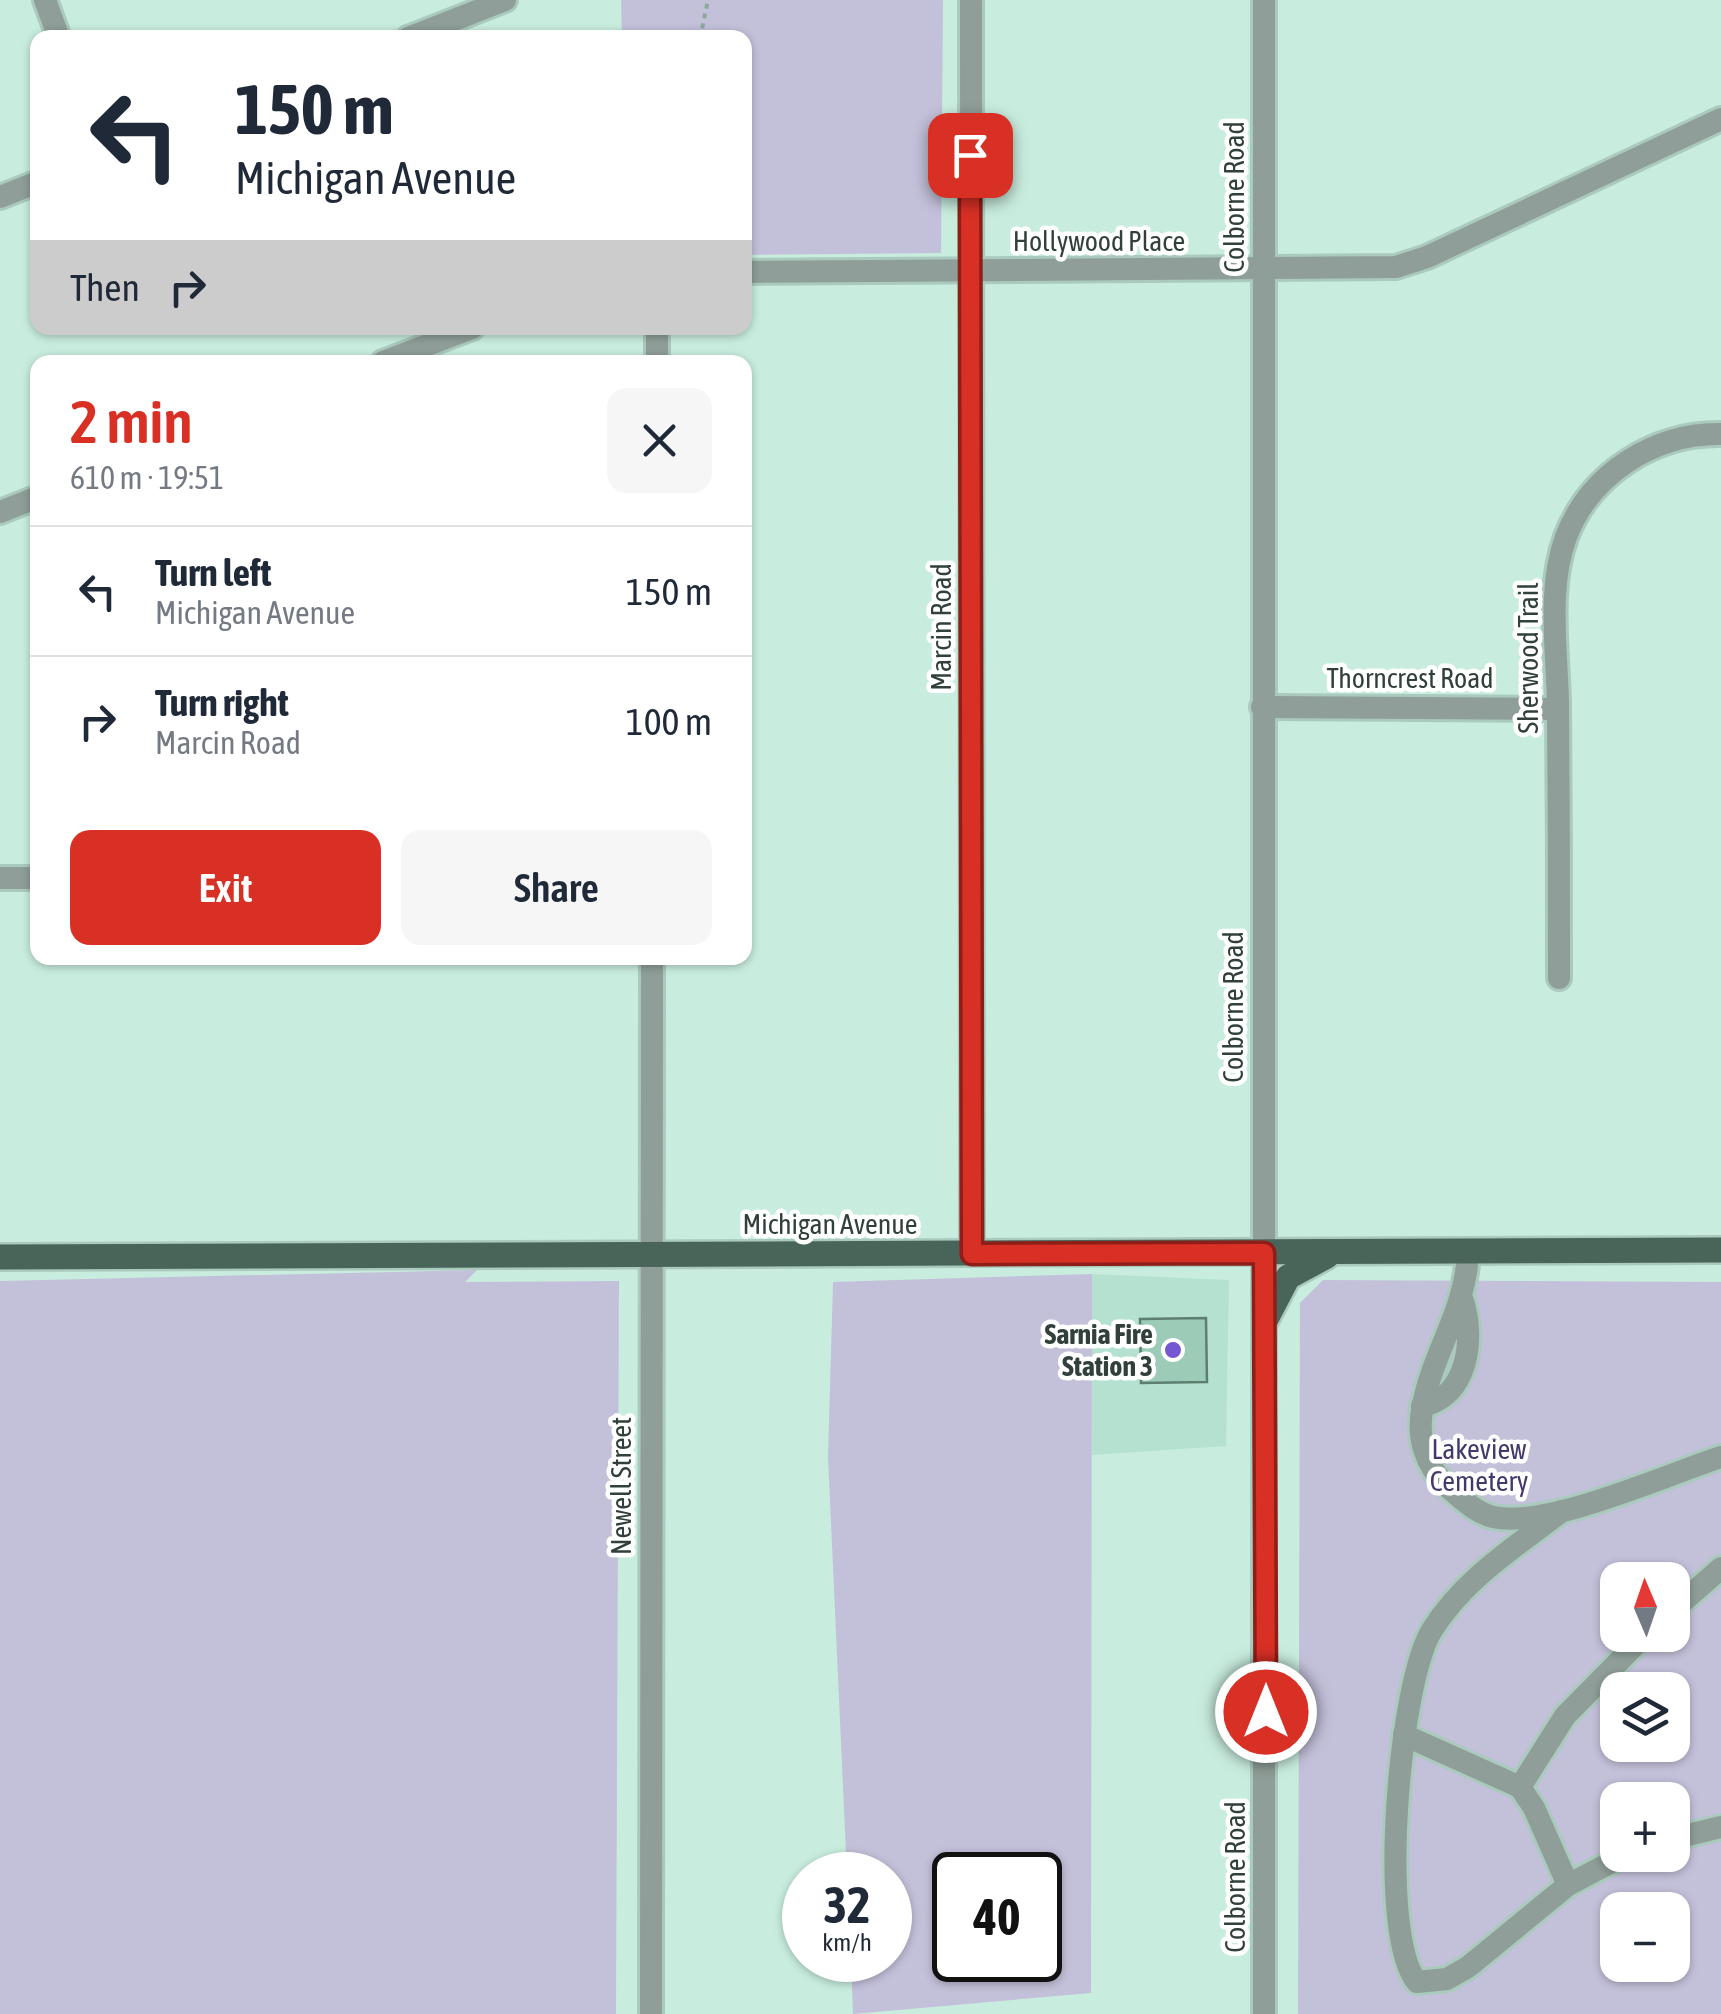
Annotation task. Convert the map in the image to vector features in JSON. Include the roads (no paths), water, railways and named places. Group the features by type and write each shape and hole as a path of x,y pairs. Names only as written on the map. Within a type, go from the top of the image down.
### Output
{"main road":[{"name":"Michigan Avenue","path":"0,1257 1721,1250"},
{"path":"1265,1321 1288,1277 1308,1263 1334,1253"}],"street":[{"path":"45,0 57,30"},
{"path":"428,30 505,0"},
{"name":"Marcin Road","path":"971,0 972,1254"},
{"name":"Colborne Road","path":"1264,0 1264,2014"},
{"name":"Hollywood Place","path":"752,272 1360,270 1412,263 1721,119"},
{"path":"0,197 30,185"},
{"path":"401,355 454,335"},
{"name":"Sherwood Trail","path":"1559,978 1557,578 1570,527 1591,495 1631,458 1665,442 1721,434"},
{"path":"0,512 30,501"},
{"name":"Thorncrest Road","path":"1262,707 1558,708"},
{"path":"0,878 30,878"},
{"name":"Newell Street","path":"651,2014 652,965"},
{"path":"1468,1252 1463,1301 1451,1321 1422,1406 1421,1437 1431,1468 1468,1504 1491,1517 1562,1511 1721,1457"},
{"path":"1562,1511 1463,1589 1432,1630 1416,1663 1397,1810 1400,1930 1404,1957 1417,1982 1447,1979 1468,1967 1568,1885 1600,1868"},
{"path":"1490,1564 1495,1535 1491,1517"},
{"path":"1690,1595 1721,1568"},
{"path":"1520,1788 1565,1716 1628,1652"},
{"path":"1404,1735 1520,1788 1568,1885"},
{"path":"1690,1835 1717,1829"}],"place":[{"name":"Sarnia Fire Station 3","path":"1173,1350"}],"park label":[{"name":"Lakeview Cemetery","path":"1479,1465"}]}
